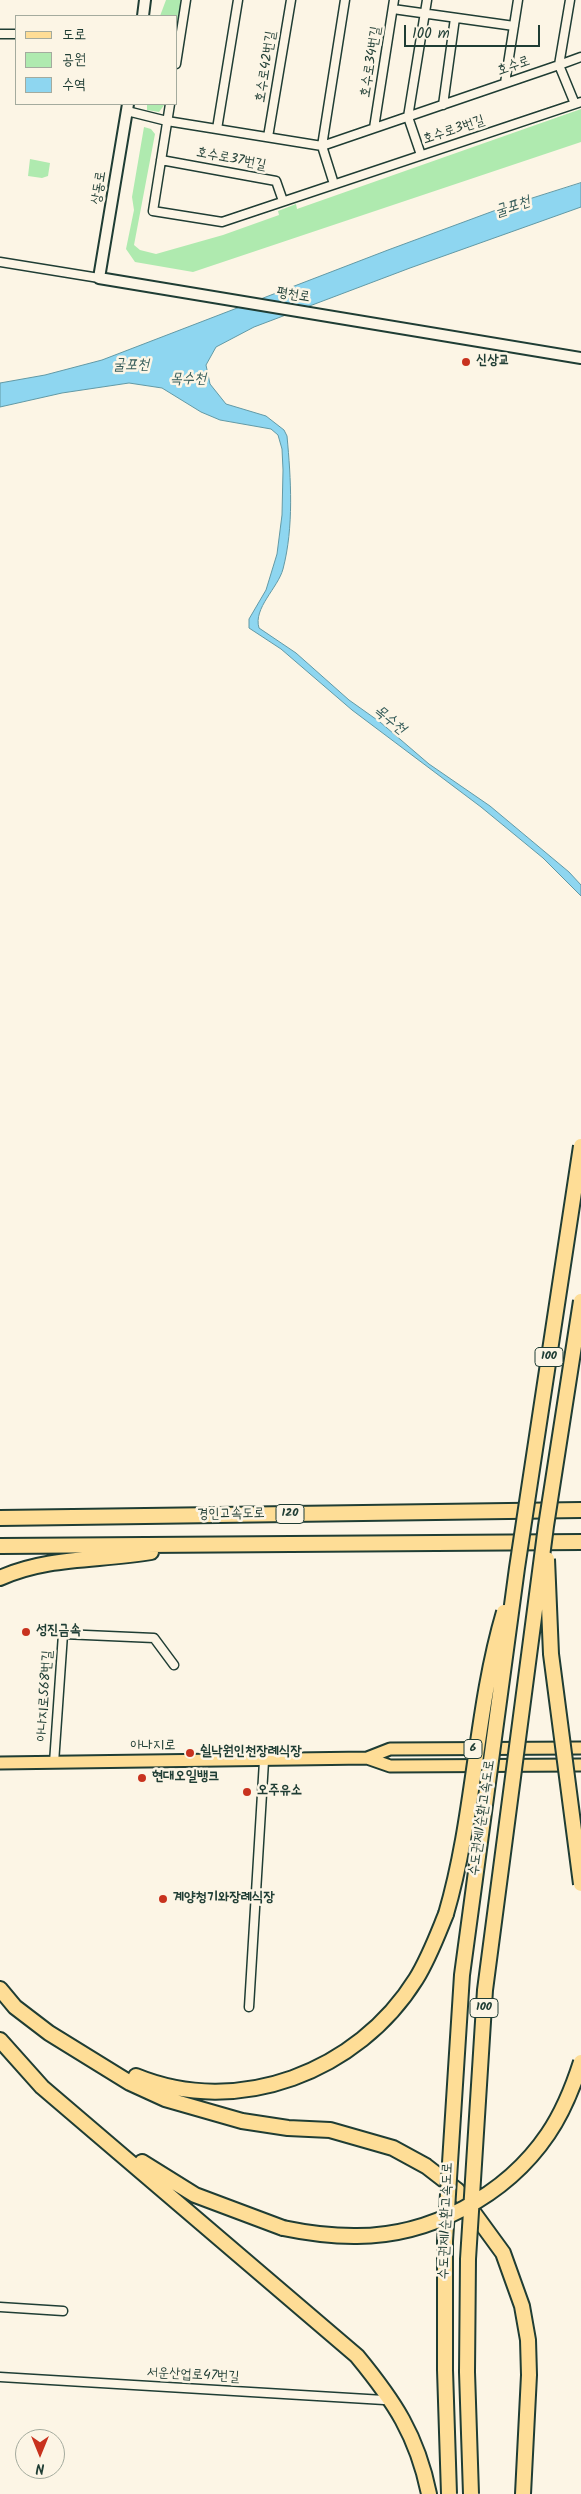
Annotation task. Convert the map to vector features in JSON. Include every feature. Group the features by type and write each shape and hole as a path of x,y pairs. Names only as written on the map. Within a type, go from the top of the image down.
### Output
{"highway":[{"name":"수도권제1순환고속도로","path":"449,2494 445,2370 445,2241 452,2095 462,1975 517,1568 581,1146"},
{"name":"수도권제1순환고속도로","path":"471,2494 467,2372 468,2259 485,1990 546,1526 581,1301"},
{"name":"경인고속도로","path":"0,1518 581,1510"},
{"path":"546,1526 551,1654 581,1884"},
{"path":"0,1546 581,1542"},
{"path":"1,1577 35,1566 65,1561 128,1556 190,1545"},
{"path":"91,2058 149,2081 187,2091 227,2093 263,2088 296,2079 330,2061 364,2038 392,2009 415,1980 430,1954 446,1914 456,1878 495,1644 517,1568"},
{"path":"0,1989 15,2007 49,2033 130,2083 166,2099 242,2121 330,2130 393,2148 426,2166 457,2190 502,2253 522,2306 528,2340 529,2375 522,2494"},
{"path":"0,2040 42,2087 356,2356 382,2386 403,2418 417,2448 429,2494"},
{"path":"42,2087 150,2168 195,2195 283,2228 317,2234 355,2236 398,2233 437,2222 476,2201 513,2175 548,2135 572,2089 581,2062"}],"main road":[{"path":"143,15 145,0"},
{"name":"상동로","path":"99,278 128,108"},
{"name":"평천로","path":"99,278 581,358"},
{"name":"아나지로","path":"0,1763 264,1761 367,1758 390,1749 581,1748"},
{"name":"아나지로","path":"367,1758 390,1766 581,1765"}],"street":[{"path":"178,51 186,0"},
{"path":"218,129 238,0"},
{"name":"호수로42번길","path":"268,138 290,0"},
{"path":"170,105 153,211 222,222 334,184 322,146 345,0"},
{"name":"호수로34번길","path":"374,128 394,0"},
{"path":"421,155 408,117 427,0"},
{"path":"505,83 518,0"},
{"path":"570,0 559,65 578,103"},
{"path":"393,9 514,26"},
{"path":"444,104 455,18"},
{"path":"0,34 15,34"},
{"path":"559,65 581,57"},
{"name":"호수로","path":"128,108 167,121 322,146 559,65"},
{"name":"호수로3번길","path":"334,184 578,103"},
{"name":"호수로37번길","path":"161,160 276,181 283,201"},
{"name":"평천로","path":"0,262 99,278"},
{"name":"아나지로568번길","path":"54,1763 63,1634 154,1638 174,1665"},
{"path":"249,2007 264,1761"},
{"path":"0,2307 64,2311"},
{"name":"서운산업로47번길","path":"0,2377 384,2400"}],"green space":[{"path":"166,0 181,0 178,19 178,15 160,15"},
{"path":"147,105 164,105 159,112 147,110"},
{"path":"581,109 581,142 193,272 135,262 126,249 134,210 132,197 144,127 151,129 155,134 134,245 140,250 156,254 223,235 279,215 278,211 296,204 297,209"},
{"path":"30,159 50,163 48,176 42,178 28,176"}],"water":[{"name":"굴포천","path":"581,183 581,207 410,268 254,327 216,347 206,365 210,384 226,404 266,416 284,430 287,436 291,503 289,537 283,569 260,613 259,628 296,653 349,700 380,722 429,764 490,806 569,872 581,885 581,896 543,858 481,807 352,710 281,649 249,628 249,619 266,590 277,554 282,515 283,470 282,449 278,435 271,429 220,420 201,412 162,388 129,383 62,393 0,407 0,383 45,375 102,360 507,206"}],"place":[{"name":"신상교","path":"466,362"},
{"name":"성진금속","path":"26,1632"},
{"name":"쉴낙원인천장례식장","path":"190,1753"},
{"name":"현대오일뱅크","path":"142,1778"},
{"name":"오주유소","path":"247,1792"},
{"name":"계양청기와장례식장","path":"163,1899"}],"water label":[{"name":"목수천","path":"188,380"},
{"name":"목수천","path":"389,721"}]}
